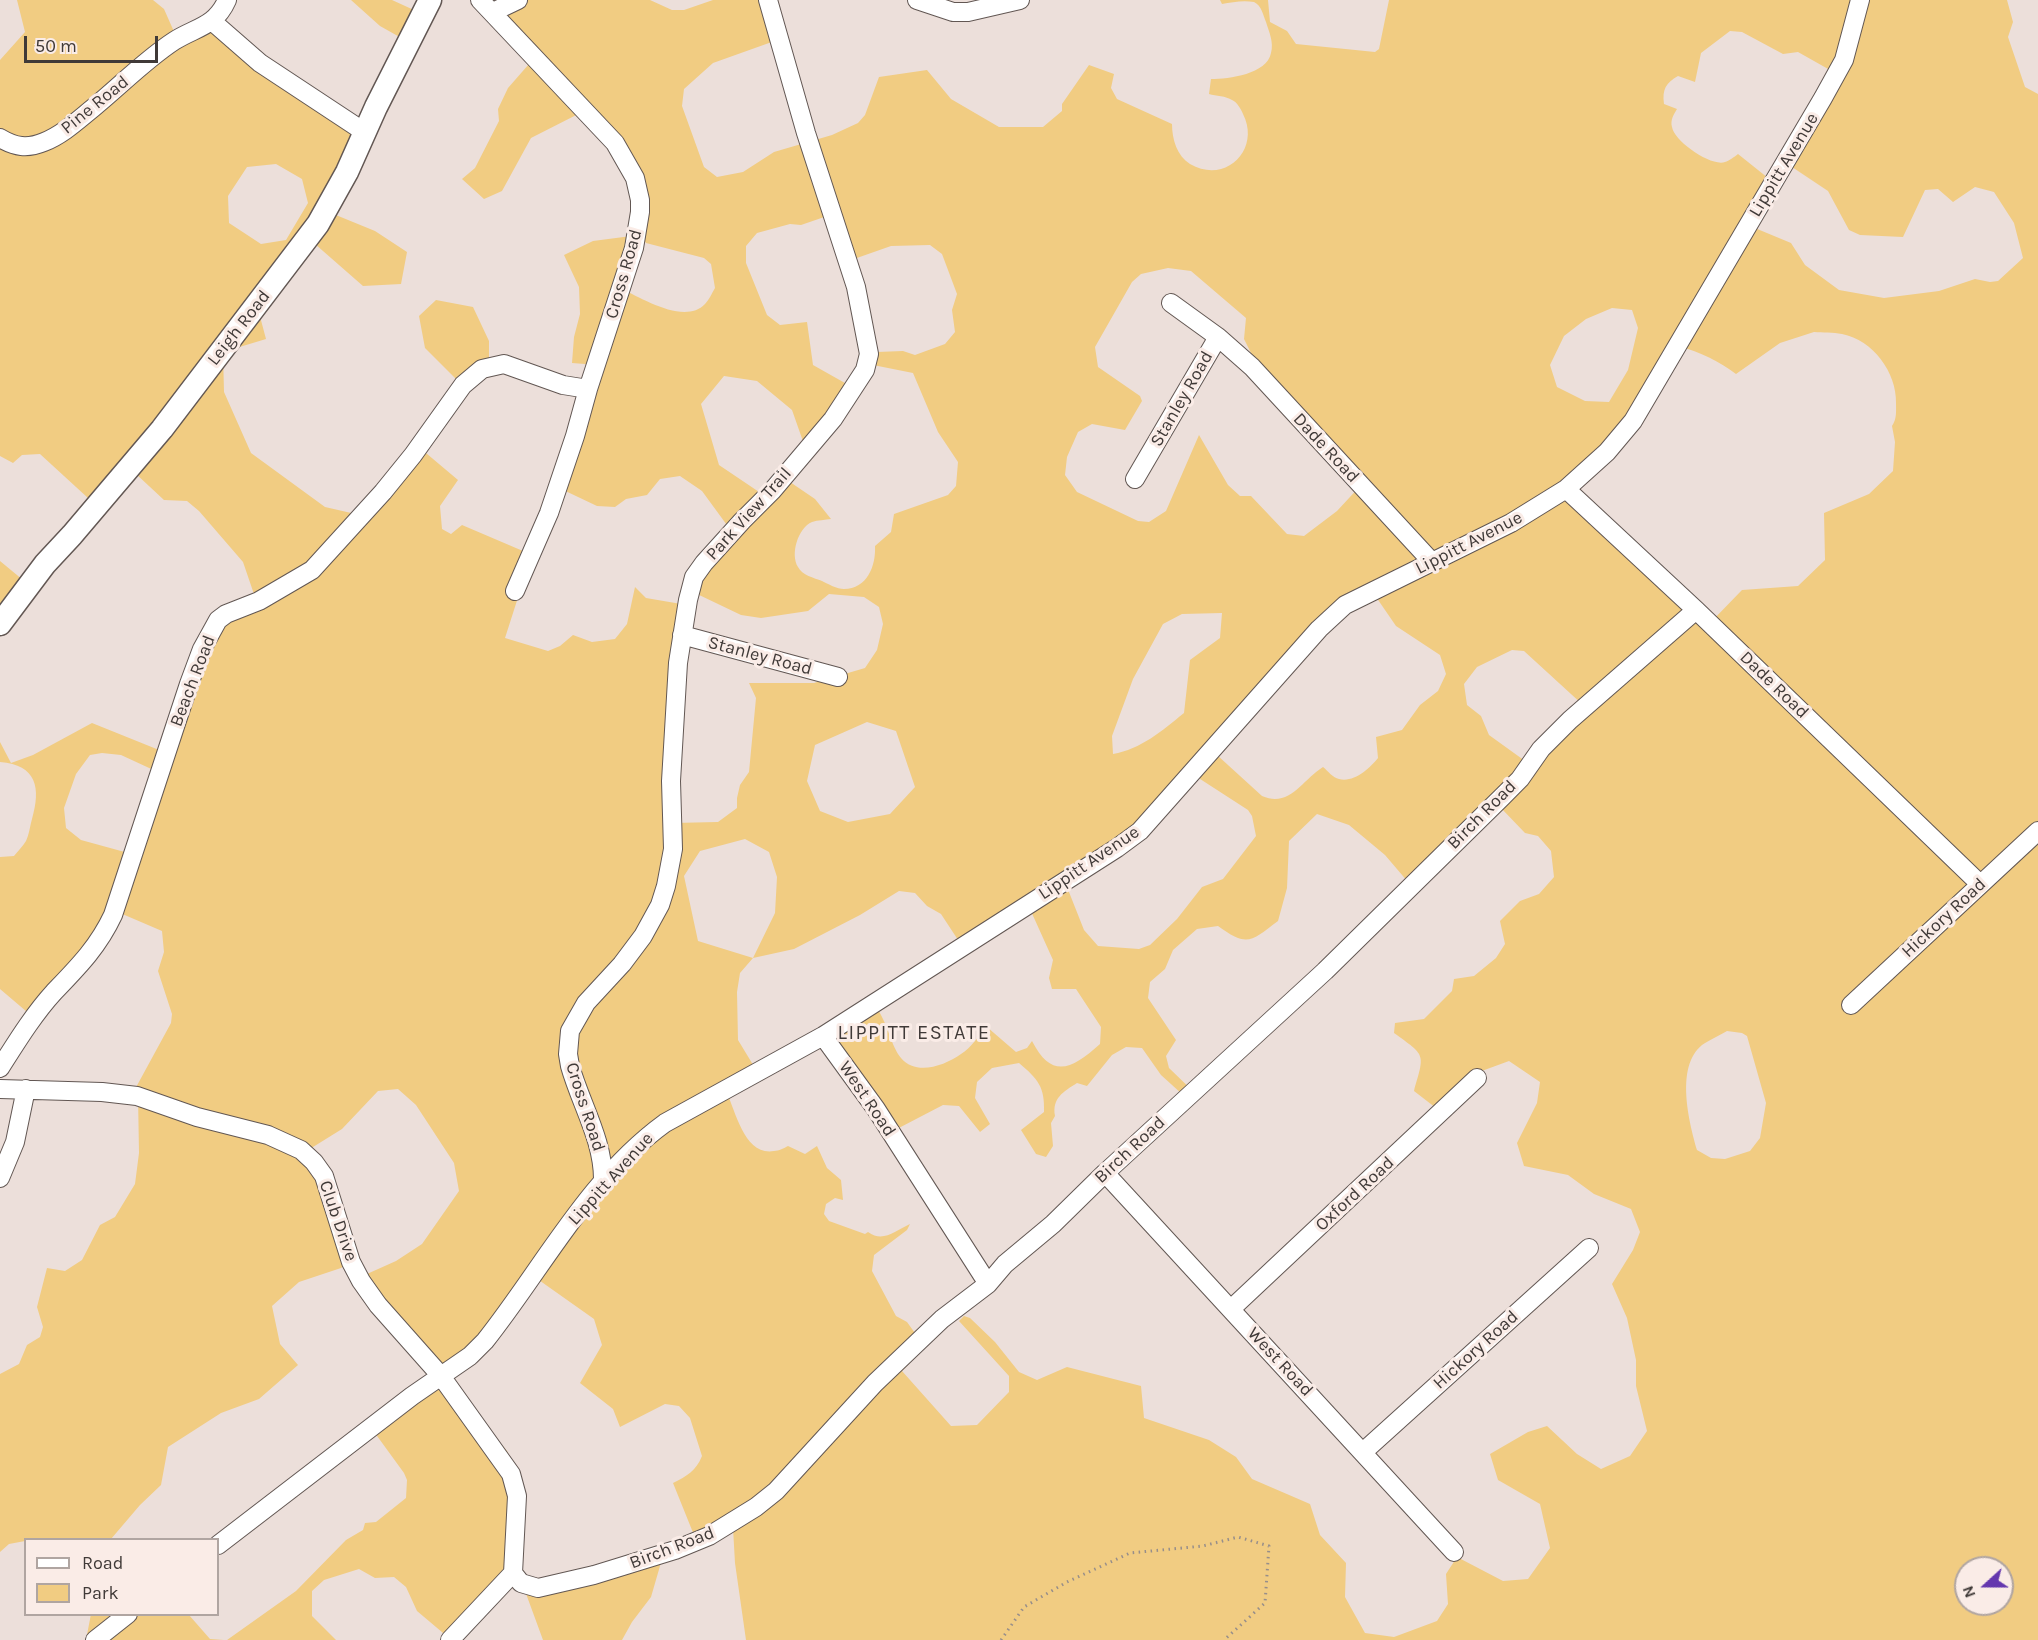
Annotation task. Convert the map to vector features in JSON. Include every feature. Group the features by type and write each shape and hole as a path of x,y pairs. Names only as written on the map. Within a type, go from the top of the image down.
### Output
{"street":[{"path":"227,0 213,21 260,63 366,133"},
{"name":"Leigh Road","path":"0,624 45,564 162,429 318,224 366,133 430,0"},
{"path":"486,6 518,0"},
{"name":"Park View Trail","path":"570,1031 586,1003 622,964 643,936 660,905 666,886 673,849 671,781 678,663 694,577 833,419 865,370 869,354 856,286 782,55 768,0"},
{"path":"917,0 953,12 968,12 1020,0"},
{"name":"Lippitt Avenue","path":"219,1544 403,1403 470,1356 486,1341 563,1233 603,1182 644,1138 665,1123 823,1036 1117,848 1140,831 1319,629 1345,605 1511,523 1566,489 1607,452 1633,421 1823,98 1844,60 1860,0"},
{"name":"Cross Road","path":"486,6 615,143 635,178 640,212 634,248 575,436 549,513 515,591"},
{"name":"Pine Road","path":"0,138 16,146 25,147 51,139 80,119 161,50 185,34 213,21"},
{"name":"Stanley Road","path":"1135,479 1218,337 1171,303"},
{"name":"Dade Road","path":"1218,337 1252,368 1432,561"},
{"name":"Beach Road","path":"0,1068 36,1015 94,948 113,915 189,684 202,649 218,620 226,614 259,601 312,570 390,483 463,385 482,369 504,364 563,385 588,389"},
{"name":"Dade Road","path":"1566,489 1696,610 1980,884"},
{"name":"Birch Road","path":"513,1573 521,1583 529,1587 546,1587 645,1560 712,1534 756,1507 776,1491 874,1383 942,1319 988,1284 1005,1264 1053,1224 1105,1173 1325,971 1520,779 1541,749 1570,720 1696,610"},
{"name":"Stanley Road","path":"682,635 838,677"},
{"name":"Hickory Road","path":"1851,1005 2038,831"},
{"name":"Cross Road","path":"570,1031 568,1054 570,1066 598,1143 603,1167 603,1182"},
{"name":"West Road","path":"823,1036 876,1109 988,1284"},
{"name":"Oxford Road","path":"1231,1309 1477,1078"},
{"name":"Club Drive","path":"0,1089 102,1092 137,1096 197,1117 268,1135 301,1150 314,1162 324,1176 351,1262 361,1281 378,1305 441,1376 511,1474 517,1496 513,1573"},
{"path":"0,1178 15,1142 26,1089"},
{"name":"West Road","path":"1105,1173 1454,1552"},
{"name":"Hickory Road","path":"1363,1452 1589,1248"},
{"path":"450,1640 513,1573"},
{"path":"95,1640 125,1616"}],"path":[{"path":"1001,1640 1024,1607 1067,1582 1130,1553 1203,1546 1238,1537 1269,1546 1265,1603 1224,1640"}],"green space":[{"path":"17,0 153,0 164,9 179,43 221,24 274,68 366,127 331,213 375,231 407,252 401,284 363,286 315,244 258,309 266,339 223,352 224,392 251,453 325,507 360,515 420,448 458,480 440,506 442,529 451,534 462,525 530,554 505,638 548,651 560,646 573,635 592,642 615,639 627,624 635,587 646,598 687,605 673,823 718,822 737,808 740,785 749,772 756,698 749,683 814,683 865,668 877,650 883,624 879,607 864,597 829,594 808,611 761,618 741,615 695,593 732,532 702,491 680,476 660,479 647,495 626,499 615,507 597,506 557,487 594,368 585,364 572,363 574,337 580,314 579,287 564,255 593,241 639,235 637,170 590,108 531,138 502,191 484,199 462,179 475,168 499,121 498,109 508,88 536,56 492,0 650,0 672,10 684,10 713,0 773,0 783,38 713,63 684,89 682,106 704,167 717,177 743,172 774,152 832,135 858,123 865,115 879,77 927,70 951,99 999,127 1043,127 1062,111 1062,104 1089,65 1114,74 1111,88 1117,99 1172,124 1176,147 1185,161 1203,169 1216,170 1227,167 1244,151 1247,127 1236,102 1209,94 1211,79 1237,76 1255,70 1268,60 1272,45 1261,8 1257,4 1246,1 1222,4 1220,0 1268,0 1270,22 1287,31 1296,44 1375,52 1379,49 1389,0 2007,0 2013,22 2008,37 2025,87 2038,94 2038,1640 746,1640 735,1563 733,1528 696,1540 673,1483 697,1466 702,1456 690,1418 679,1406 665,1404 620,1427 613,1409 580,1383 602,1345 594,1319 536,1278 443,1376 507,1451 524,1490 518,1569 449,1638 417,1611 406,1587 394,1577 375,1578 359,1569 324,1580 312,1591 312,1616 336,1640 227,1640 296,1591 346,1540 363,1530 365,1523 376,1522 406,1498 407,1480 404,1473 372,1429 439,1378 358,1278 396,1261 422,1244 459,1191 454,1163 416,1105 398,1089 378,1091 342,1129 313,1147 312,1152 348,1261 341,1268 299,1282 272,1306 280,1344 298,1365 259,1399 221,1413 168,1447 161,1485 112,1538 24,1538 24,1541 9,1544 0,1552 0,1374 19,1364 27,1345 40,1337 43,1327 37,1307 47,1268 65,1271 82,1260 100,1225 115,1217 135,1184 139,1153 138,1095 134,1091 171,1023 172,1014 158,971 164,952 162,931 120,913 33,1017 0,989 0,857 14,856 26,841 35,808 36,788 29,773 12,764 0,762 0,742 11,763 33,755 92,723 169,754 219,627 256,600 243,562 199,511 187,501 164,500 135,473 100,509 40,454 22,455 13,463 0,456 0,60 25,32","holes":["1730,31 1742,32 1783,54 1798,52 1837,74 1792,167 1828,191 1849,230 1860,235 1903,237 1925,190 1938,189 1953,202 1975,187 1994,192 2014,223 2023,258 1998,281 1975,279 1939,291 1884,298 1839,290 1805,265 1791,243 1750,226 1768,178 1738,154 1727,161 1719,163 1711,161 1686,146 1674,133 1672,122 1677,109 1664,104 1664,90 1670,81 1678,76 1695,82 1701,53","276,164 302,179 308,203 286,240 261,244 229,223 228,196 247,167","833,214 854,259 891,246 930,245 942,254 957,294 952,310 955,332 945,344 915,355 903,351 877,352 868,364 913,373 938,432 958,462 956,486 948,495 894,514 891,532 875,546 872,568 864,581 852,588 836,587 808,576 800,570 795,555 799,535 812,522 831,519 815,499 790,482 765,496 719,465 701,404 724,376 757,381 792,410 805,447 852,387 813,365 807,322 780,325 767,315 746,263 746,246 757,233 790,224 801,225","640,235 646,243 704,258 711,264 715,288 706,302 697,310 687,312 664,308 622,289","1168,268 1191,271 1246,318 1244,339 1255,361 1362,484 1337,511 1304,536 1287,534 1251,496 1240,496 1228,485 1199,435 1166,511 1149,522 1138,521 1077,492 1065,475 1067,457 1078,432 1092,424 1125,430 1142,401 1140,396 1098,367 1095,347 1132,282 1141,274","1612,308 1632,310 1638,328 1628,370 1609,402 1585,401 1557,387 1550,365 1564,336 1586,319","1814,332 1842,334 1864,343 1881,360 1888,370 1895,392 1896,415 1892,426 1895,442 1893,471 1869,494 1824,513 1825,560 1798,586 1742,590 1710,623 1573,486 1680,347 1702,354 1736,374 1780,343","1374,594 1396,626 1440,655 1446,674 1438,691 1420,705 1402,730 1376,737 1378,758 1361,774 1350,779 1339,779 1323,767 1288,796 1272,799 1262,796 1217,755 1351,604","1222,613 1220,638 1190,660 1184,713 1142,744 1113,754 1112,736 1133,679 1163,624 1182,614","1512,650 1524,651 1583,705 1532,766 1489,735 1481,716 1467,705 1464,684 1477,667","867,722 896,731 915,787 890,814 848,822 820,811 807,781 815,745","102,753 121,755 160,773 132,854 81,840 66,828 64,808 76,774 90,755","1197,777 1248,810 1252,816 1256,836 1223,879 1202,887 1177,919 1150,945 1139,949 1098,946 1084,930 1067,887","1501,808 1525,833 1538,836 1551,851 1554,877 1539,894 1520,901 1500,921 1505,944 1496,958 1474,976 1454,979 1452,991 1424,1019 1395,1023 1394,1033 1412,1046 1420,1056 1420,1069 1414,1091 1436,1108 1479,1072 1509,1061 1540,1082 1537,1103 1517,1143 1524,1166 1568,1175 1594,1194 1631,1209 1640,1232 1633,1250 1612,1284 1627,1318 1636,1360 1636,1386 1647,1431 1630,1456 1601,1469 1577,1454 1547,1426 1528,1432 1490,1454 1498,1480 1540,1504 1550,1548 1528,1579 1503,1581 1457,1557 1446,1574 1448,1604 1437,1621 1394,1637 1365,1633 1345,1597 1346,1563 1320,1535 1310,1504 1252,1479 1236,1457 1209,1440 1144,1418 1141,1386 1067,1367 1037,1380 1019,1372 995,1342 970,1318 964,1316 959,1321 1009,1376 1009,1392 977,1425 951,1426 902,1371 925,1347 907,1322 896,1316 872,1271 874,1255 907,1230 910,1224 889,1235 879,1236 868,1232 865,1234 829,1221 824,1214 826,1204 835,1198 843,1200 841,1180 827,1168 817,1146 805,1154 788,1146 774,1151 764,1151 756,1147 743,1131 727,1093 758,1073 738,1040 737,992 740,973 753,958 794,949 860,915 899,891 915,893 927,906 941,914 962,946 1030,909 1053,960 1049,978 1052,989 1076,989 1101,1027 1100,1044 1080,1060 1063,1066 1055,1066 1047,1061 1032,1041 1027,1048 1016,1052 987,1027 965,1051 947,1062 930,1067 914,1067 901,1058 894,1047 876,1007 832,1035 895,1130 943,1105 959,1106 980,1132 990,1124 975,1098 977,1082 992,1068 1019,1063 1039,1084 1044,1103 1044,1112 1021,1130 1036,1154 1046,1157 1053,1146 1051,1123 1055,1116 1057,1100 1067,1089 1077,1083 1087,1086 1112,1055 1126,1047 1142,1048 1161,1075 1193,1104 1198,1096 1169,1068 1166,1056 1176,1040 1148,998 1150,982 1165,969 1173,950 1197,929 1218,926 1236,937 1249,939 1278,921 1287,888 1289,841 1317,814 1349,825 1385,855 1414,889","745,839 769,852 777,877 775,913 753,958 698,941 684,876 700,851","1727,1031 1747,1036 1766,1103 1760,1138 1750,1151 1725,1159 1711,1158 1697,1150 1686,1095 1689,1067 1694,1055 1702,1045"]},
{"path":"351,0 392,0 427,16 412,44 380,26"},
{"path":"436,300 473,307 489,341 489,366 461,384 425,348 419,316"},
{"path":"0,561 29,585 0,625"},
{"path":"662,1554 651,1597 622,1640 543,1640 521,1580 540,1586"},
{"path":"91,1616 190,1616 210,1639 224,1640 86,1640"}],"district":[{"name":"LIPPITT ESTATE","path":"914,1033"}]}
